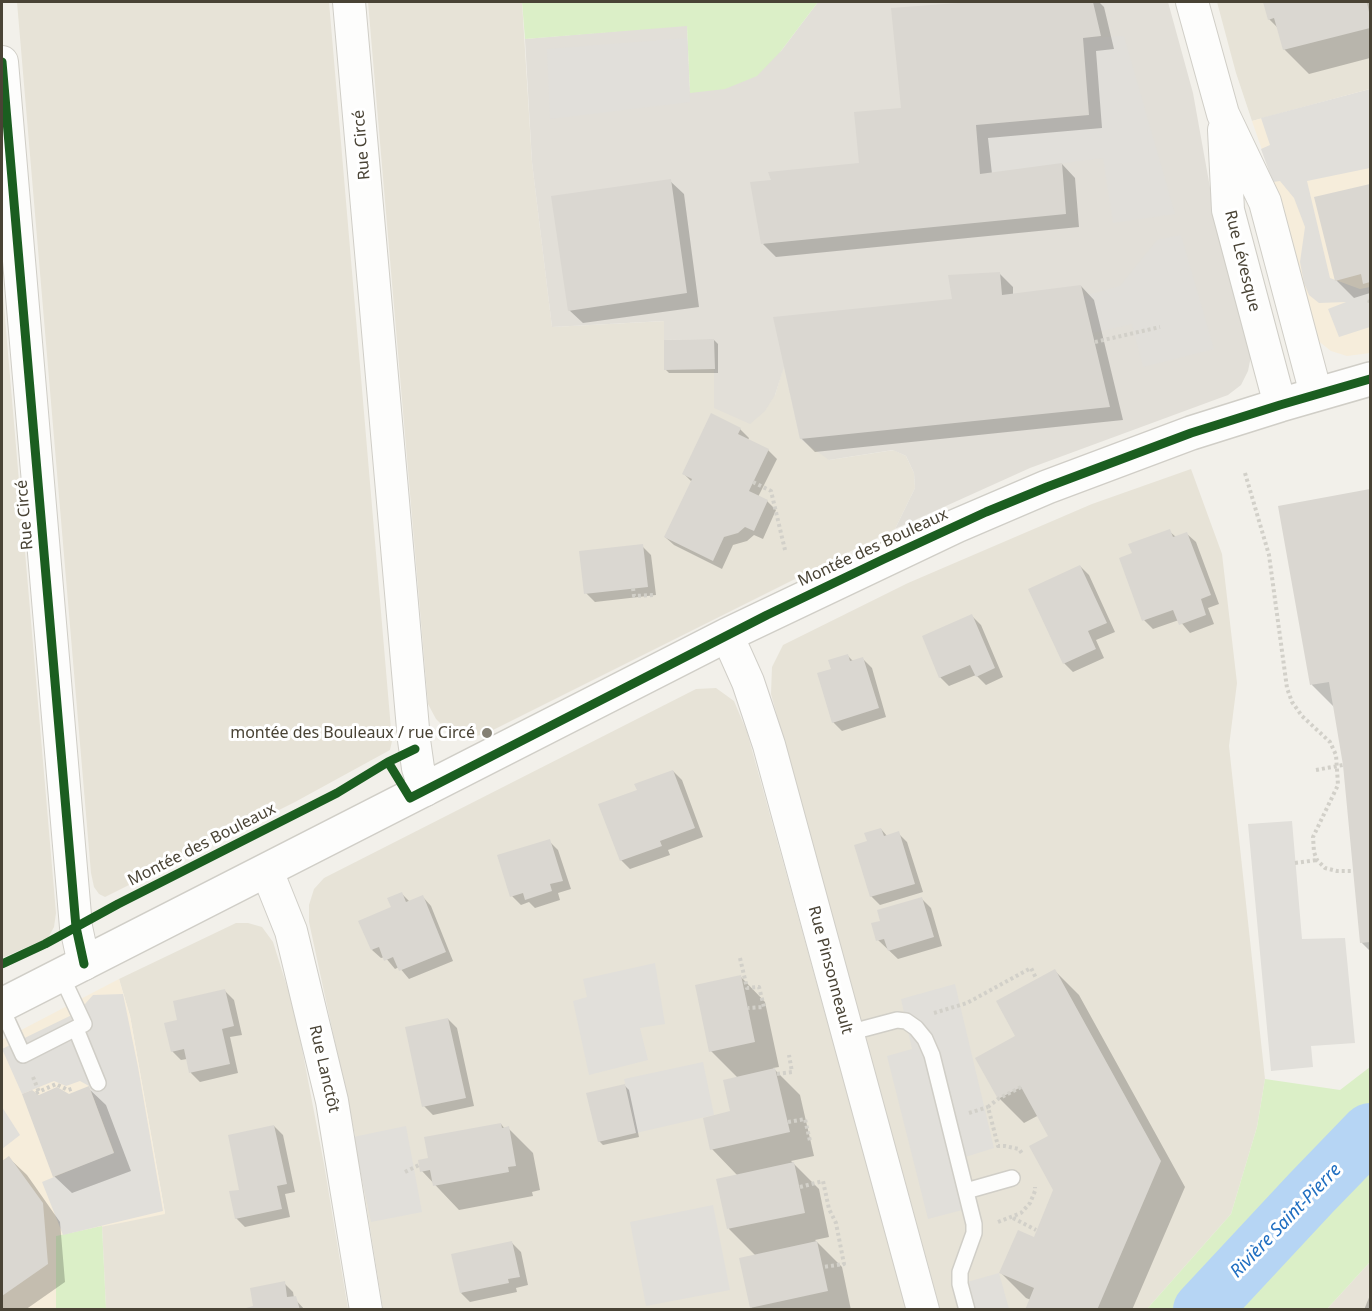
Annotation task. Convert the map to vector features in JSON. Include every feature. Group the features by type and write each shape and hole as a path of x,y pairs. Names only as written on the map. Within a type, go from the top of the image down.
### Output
{"street":[{"name":"Rue Circé","path":"349,2 414,740 418,768 425,790"},
{"name":"Rue Lévesque","path":"1192,2 1223,114 1265,202 1316,394"},
{"name":"Rue Circé","path":"2,62 76,927 72,969"},
{"name":"Rue Lévesque","path":"1223,114 1228,210 1280,405"},
{"name":"Montée des Bouleaux","path":"2,1007 72,969 727,635 884,558 994,508 1170,441 1316,394 1371,380"},
{"name":"Rue Pinsonneault","path":"727,635 745,674 769,745 922,1310"},
{"name":"Rue Lanctôt","path":"267,871 291,931 332,1101 366,1310"}],"lane":[{"path":"2,1007 23,1055 76,1029 84,1024 72,969"},
{"path":"848,1033 897,1020 906,1021 925,1039 932,1055 966,1191 974,1233 960,1272 960,1284 967,1310"},
{"path":"76,1029 98,1083"},
{"path":"966,1191 1012,1178"}],"path":[{"path":"1095,342 1160,327"},
{"path":"1245,472 1269,555 1287,688 1292,702 1302,716 1330,742 1336,755 1338,785 1313,837 1314,852 1317,860 1325,868 1337,872 1353,871"},
{"path":"753,482 771,491 785,550"},
{"path":"633,588 634,596 653,594"},
{"path":"1316,770 1343,765"},
{"path":"1295,863 1317,860"},
{"path":"740,958 747,988 759,987 764,1007 748,1008"},
{"path":"961,1005 1031,968 1036,978"},
{"path":"777,1074 792,1072 789,1055"},
{"path":"36,1093 56,1084 68,1090 75,1088"},
{"path":"788,1122 805,1119 810,1141"},
{"path":"405,1172 419,1165"},
{"path":"800,1187 823,1181 836,1224 844,1264 823,1267"},
{"path":"1012,1218 1036,1230"}],"shaded area":[{"path":"17,2 329,2 392,741 390,750 295,802 105,897 99,894 94,887 91,873"},
{"path":"368,2 522,2 532,162 552,327 665,321 664,340 714,339 715,369 775,395 784,365 829,460 894,450 906,456 914,473 915,488 895,529 485,734 467,738 452,735 436,719 428,704"},
{"path":"818,2 1168,2 1193,93 1216,221 1251,356 1248,371 1241,385 1228,395 1030,468 895,529 915,488 914,473 906,456 893,450 829,460 800,439 784,367 775,395 765,411 750,424 714,408 714,339 664,340 664,321 552,327 532,162 525,39 687,25 690,93 781,51"},
{"path":"1217,2 1370,2 1370,89 1252,121 1236,73"},
{"path":"1124,36 1175,214 1113,223 1103,158 980,174 976,125 1089,115 1083,38"},
{"path":"687,38 690,102 550,119 547,49"},
{"path":"1370,89 1370,353 1347,356 1331,351 1317,340 1310,324 1273,182 1252,121"},
{"path":"1370,89 1370,168 1307,181 1330,278 1360,289 1370,287 1370,327 1339,337 1328,309 1346,302 1319,303 1309,295 1300,262 1305,227 1294,198 1280,181 1273,182 1261,149 1270,145 1261,118"},
{"path":"1181,235 1214,349 1143,367 1132,324 1093,333 1084,296 1120,286 1157,240"},
{"path":"2,283 56,913 54,927 48,938 2,958"},
{"path":"1191,469 1222,554 1237,683 1229,746 1265,1079 1257,1127 1231,1214 1147,1309 940,1309 771,694 772,667 783,645 908,583 1092,504"},
{"path":"716,688 734,701 747,732 907,1309 383,1309 356,1140 309,922 309,905 314,889 324,878 696,689"},
{"path":"1292,821 1302,939 1345,938 1355,1043 1311,1046 1313,1067 1271,1071 1248,824"},
{"path":"236,923 248,923 262,927 273,942 295,1012 324,1164 348,1309 106,1309 102,1226 165,1213 130,1016 119,979"},
{"path":"655,963 665,1024 640,1028 648,1060 589,1075 573,1001 587,997 583,979"},
{"path":"119,979 130,1016 165,1214 56,1236 56,1309 2,1310 2,1040"},
{"path":"955,984 994,1148 959,1159 970,1208 928,1219 887,1056 912,1049 901,999"},
{"path":"123,994 163,1211 63,1235 42,1182 114,1152 89,1086 80,1081 66,1086 54,1081 22,1094 2,1049 78,1012 93,995"},
{"path":"703,1062 714,1115 636,1133 624,1079"},
{"path":"2,1107 20,1135 2,1149"},
{"path":"406,1126 422,1212 371,1222 353,1137"},
{"path":"713,1205 730,1290 646,1306 630,1222"},
{"path":"1370,1262 1370,1309 1327,1309"},
{"path":"999,1273 1009,1309 967,1309 960,1284"}],"green space":[{"path":"522,2 818,2 781,51 757,76 725,89 690,93 687,26 525,39"},
{"path":"1370,1067 1370,1262 1327,1309 1147,1309 1231,1214 1257,1127 1265,1079 1340,1090"},
{"path":"102,1226 106,1309 56,1309 56,1236"}],"building":[{"path":"971,2 1093,2 1101,36 1083,38 1089,115 976,125 980,174 1062,163 1066,214 761,244 750,182 771,180 768,172 859,163 854,112 901,108 891,8"},
{"path":"1263,2 1367,2 1370,28 1283,50 1274,18 1268,20"},
{"path":"671,179 687,293 568,311 551,196"},
{"path":"1370,184 1370,282 1363,284 1361,274 1335,281 1314,197"},
{"path":"1000,272 1002,295 1081,285 1110,407 800,439 773,317 952,299 948,275"},
{"path":"714,339 715,369 664,370 664,340"},
{"path":"711,413 741,428 738,434 769,449 749,491 768,500 754,531 745,527 738,533 724,537 713,561 664,537 692,479 682,474"},
{"path":"1370,489 1370,942 1360,943 1343,765 1329,682 1310,685 1278,506"},
{"path":"1170,529 1173,537 1187,532 1211,595 1201,599 1206,615 1179,625 1173,610 1142,621 1119,558 1132,553 1128,544"},
{"path":"643,544 648,587 584,594 579,551"},
{"path":"1080,565 1107,623 1088,631 1096,649 1063,664 1028,589"},
{"path":"972,614 995,668 976,677 970,665 939,678 922,636"},
{"path":"848,654 850,661 863,657 879,708 832,723 817,673 831,669 828,660"},
{"path":"673,770 695,828 660,841 662,846 620,861 598,804 637,790 634,784"},
{"path":"881,828 884,836 899,831 915,884 870,897 854,845 867,841 864,833"},
{"path":"550,839 563,881 550,884 552,891 525,900 523,893 510,897 497,855"},
{"path":"402,892 406,902 423,895 446,952 399,971 393,957 384,961 379,947 371,950 358,921 391,907 387,898"},
{"path":"922,897 934,937 888,951 884,939 876,941 871,923 880,921 877,910"},
{"path":"1055,969 1161,1161 1097,1310 1025,1310 1034,1288 999,1273 1018,1230 1034,1237 1053,1190 1029,1146 1048,1136 1021,1087 998,1099 975,1058 1015,1036 996,1001"},
{"path":"741,975 755,1042 709,1052 695,985"},
{"path":"225,989 234,1026 222,1029 230,1064 189,1073 184,1049 171,1052 164,1023 177,1020 173,1001"},
{"path":"448,1018 466,1098 422,1107 405,1027"},
{"path":"775,1068 790,1132 710,1150 703,1118 730,1111 723,1080"},
{"path":"625,1084 636,1133 598,1142 586,1093"},
{"path":"89,1086 114,1153 53,1177 22,1094 32,1090 39,1095 57,1087 69,1094"},
{"path":"501,1123 502,1128 509,1126 516,1166 508,1167 509,1172 433,1186 430,1170 420,1172 418,1160 428,1158 424,1137"},
{"path":"274,1125 287,1184 277,1186 282,1209 235,1219 229,1191 239,1190 228,1135"},
{"path":"9,1156 43,1203 48,1264 2,1296 2,1161"},
{"path":"794,1162 805,1213 727,1229 716,1179"},
{"path":"512,1241 520,1277 508,1279 509,1283 460,1293 451,1254"},
{"path":"817,1241 828,1291 750,1308 739,1258"},
{"path":"285,1281 287,1297 296,1296 300,1310 239,1310 253,1306 250,1288"}],"waterway":[{"name":"Rivière Saint-Pierre","path":"1202,1310 1370,1132"}],"cycle path":[{"path":"2,62 76,927 84,964"},
{"path":"388,762 410,798 767,615 986,512 1191,433 1370,379"},
{"path":"2,964 337,793 388,762 415,749"}],"place":[{"name":"montée des Bouleaux / rue Circé","path":"487,733"}]}
